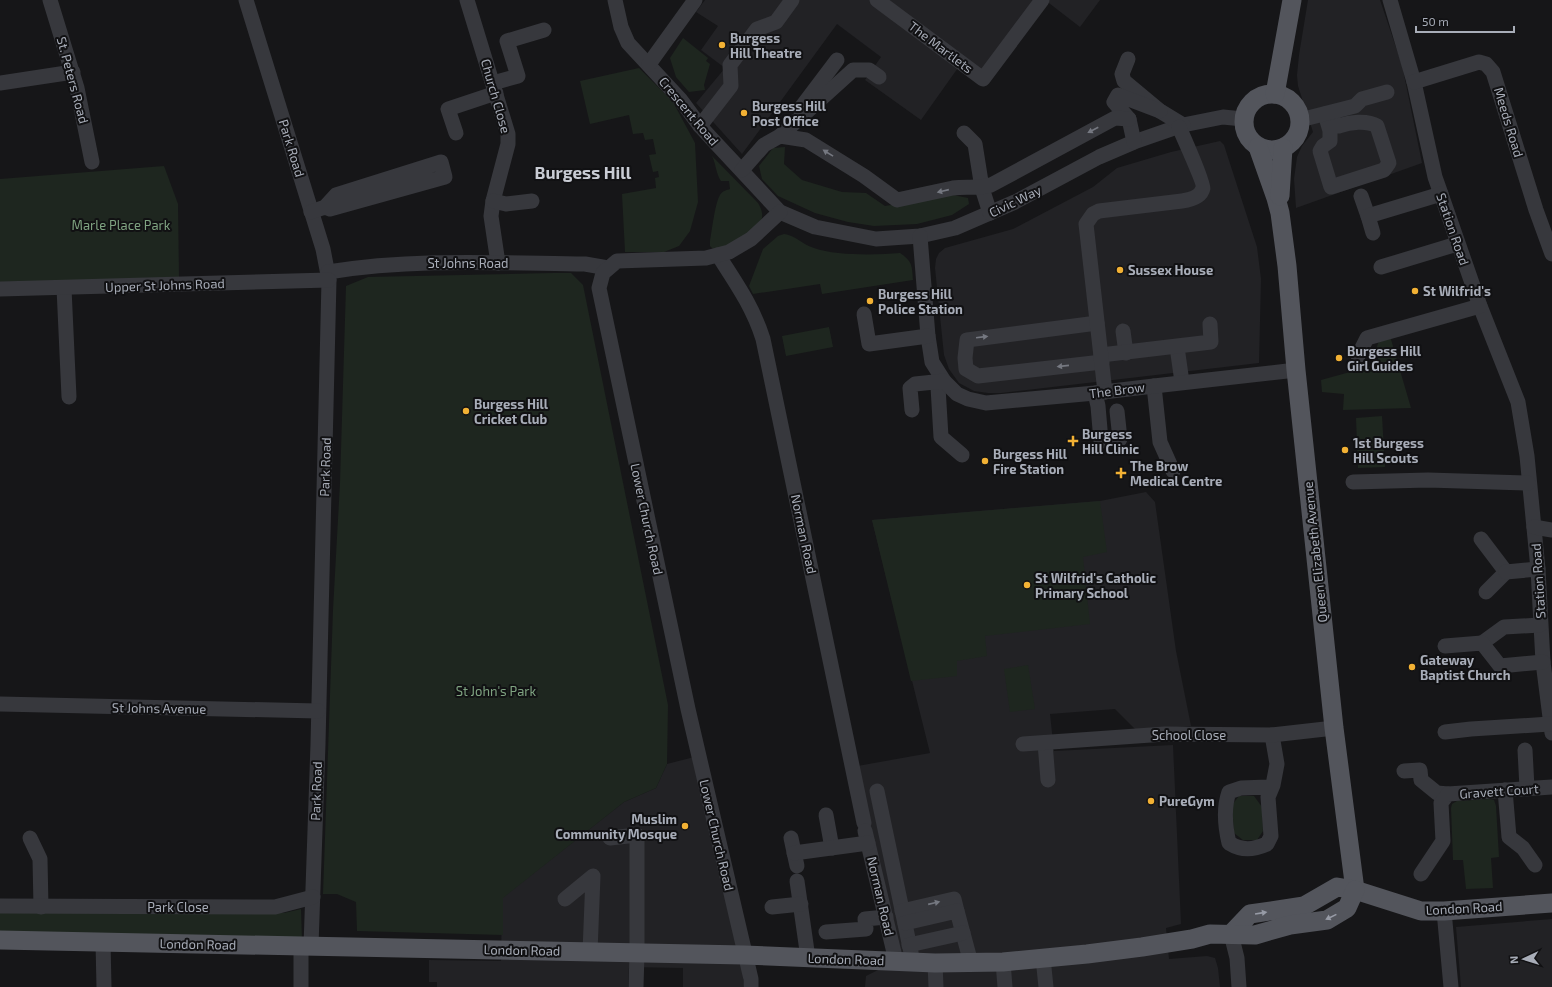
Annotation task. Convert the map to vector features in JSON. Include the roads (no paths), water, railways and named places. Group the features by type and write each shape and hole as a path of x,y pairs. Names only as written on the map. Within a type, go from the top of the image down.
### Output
{"main road":[{"path":"1275,94 1292,0"},
{"path":"1243,119 1245,112 1255,100 1267,94 1275,94 1286,98 1298,111 1300,126 1293,141 1283,148 1270,151 1263,150 1258,147"},
{"name":"Queen Elizabeth Avenue","path":"1243,119 1247,136 1252,143 1258,147 1280,214 1287,266 1296,370 1334,728 1355,890"},
{"name":"Queen Elizabeth Avenue","path":"1280,214 1283,148"},
{"name":"London Road","path":"0,940 744,955 808,958 906,956 935,963 971,963 1003,962 1142,947 1192,939 1210,934 1255,935 1290,925 1327,920 1347,908 1355,890 1421,911 1444,911 1552,903"}],"street":[{"name":"St. Peters Road","path":"50,0 73,72 92,162"},
{"name":"Park Road","path":"246,0 318,210 323,250 329,276 318,711 323,744 313,897 302,987"},
{"name":"Church Close","path":"466,0 508,134 508,144 491,216 498,263"},
{"name":"Crescent Road","path":"615,0 621,26 628,43 680,99 700,126 780,212"},
{"path":"649,64 695,0"},
{"path":"700,126 731,86 730,65 757,29 776,22 792,0"},
{"name":"The Martlets","path":"877,0 983,79 1042,0"},
{"name":"Station Road","path":"1390,0 1414,82 1435,177 1457,244 1518,402 1527,456 1528,483 1538,570 1546,591 1540,625 1543,662 1552,730"},
{"path":"456,133 448,109 518,76 507,41 544,30"},
{"path":"1117,411 1120,439 1101,441 1101,358 1086,224 1093,214 1099,211 1193,199 1203,188 1202,181 1189,153 1181,126 1160,111 1124,81 1122,74 1128,59"},
{"path":"780,136 837,60"},
{"name":"Meeds Road","path":"1414,82 1479,62 1486,64 1493,72 1536,210 1552,254"},
{"path":"742,170 764,144 780,136 853,70 869,70 879,77"},
{"path":"0,83 73,72"},
{"path":"1134,142 1129,118 1114,102 1118,96 1160,111"},
{"path":"1300,120 1355,106 1362,108 1388,97"},
{"path":"1325,114 1339,126 1344,124 1371,122 1377,126 1389,163 1384,170 1331,187 1320,151 1322,146 1330,141 1330,131 1325,114"},
{"name":"Civic Way","path":"780,212 815,227 846,234 876,239 920,236 955,228 990,213 1039,190 1099,157 1134,142 1181,126 1223,117 1243,119"},
{"path":"780,136 806,140 864,176 897,200 953,188 982,188 991,185 1115,118 1129,118"},
{"path":"964,133 976,144 982,188 990,213"},
{"path":"440,162 445,177 330,209 318,210 336,195 440,162"},
{"path":"1368,216 1441,194"},
{"path":"1361,196 1372,234"},
{"path":"494,201 506,204 532,202"},
{"path":"608,268 617,261 706,258 729,252 751,239 780,212"},
{"name":"The Brow","path":"920,236 928,336 932,362 944,381 957,394 968,399 986,403 1100,393 1182,382 1296,370"},
{"path":"1381,267 1457,244"},
{"name":"Norman Road","path":"718,254 742,291 757,319 763,339 866,832 886,917 906,956"},
{"name":"St Johns Road","path":"329,276 355,268 410,264 585,264 608,268"},
{"name":"Lower Church Road","path":"608,268 603,273 599,288 688,709 721,847 744,955 751,980 751,987"},
{"name":"Upper St Johns Road","path":"0,289 64,288 329,276"},
{"path":"64,288 69,397"},
{"path":"1358,356 1366,338 1480,306"},
{"path":"864,314 869,344 928,336"},
{"path":"1097,323 967,340 966,370 978,376 1126,353 1211,342 1210,324"},
{"path":"1123,331 1126,353"},
{"path":"1177,347 1182,382"},
{"path":"912,410 910,388 915,384 944,381"},
{"path":"944,381 938,388 941,437 962,455"},
{"path":"1154,386 1160,442 1173,471"},
{"path":"1353,482 1428,480 1528,483"},
{"name":"Station Road","path":"1534,527 1552,530"},
{"path":"1482,539 1506,572"},
{"path":"1486,592 1506,572 1538,570"},
{"path":"1445,646 1482,643 1504,627 1540,625"},
{"path":"1482,643 1500,666 1543,662"},
{"name":"St Johns Avenue","path":"0,704 318,711"},
{"name":"School Close","path":"1023,744 1165,734 1272,736 1334,728"},
{"path":"1445,732 1471,729 1552,730"},
{"path":"1272,736 1277,764 1274,785 1268,797 1271,836 1267,844 1258,848 1239,849 1229,843 1226,832 1225,804 1229,792 1241,788 1268,788 1274,785"},
{"path":"1045,743 1048,780"},
{"path":"1525,750 1527,788"},
{"path":"1404,771 1420,770 1421,780 1437,793 1448,794"},
{"name":"Gravett Court","path":"1421,874 1443,841 1441,803 1448,794 1552,787"},
{"path":"1504,790 1509,838 1523,848 1535,865"},
{"path":"876,791 904,917 906,956 963,933"},
{"path":"826,815 832,848"},
{"path":"808,958 795,859 832,848 866,832"},
{"path":"610,838 637,835 636,987"},
{"path":"30,838 40,860 41,907"},
{"path":"565,899 593,876 590,952"},
{"name":"Park Close","path":"0,906 275,907 313,897"},
{"path":"772,907 801,904"},
{"path":"904,917 957,911 971,963"},
{"path":"1444,911 1451,987"},
{"path":"826,932 866,929 865,919 886,917"},
{"path":"1231,934 1237,958 1239,987"},
{"path":"103,942 104,987"},
{"path":"1043,958 1046,987"},
{"path":"1003,962 1005,987"},
{"path":"935,963 936,987"}],"place":[{"name":"Burgess Hill Theatre","path":"722,45"},
{"name":"Burgess Hill Post Office","path":"744,113"},
{"name":"Sussex House","path":"1120,270"},
{"name":"St Wilfrid's","path":"1415,291"},
{"name":"Burgess Hill Police Station","path":"870,301"},
{"name":"Burgess Hill Girl Guides","path":"1339,358"},
{"name":"Burgess Hill Cricket Club","path":"466,411"},
{"name":"Burgess Hill Clinic","path":"1073,441"},
{"name":"1st Burgess Hill Scouts","path":"1345,450"},
{"name":"Burgess Hill Fire Station","path":"985,461"},
{"name":"The Brow Medical Centre","path":"1121,473"},
{"name":"St Wilfrid's Catholic Primary School","path":"1027,585"},
{"name":"Gateway Baptist Church","path":"1412,667"},
{"name":"PureGym","path":"1151,801"},
{"name":"Muslim Community Mosque","path":"685,826"}],"district":[{"name":"Burgess Hill","path":"583,173"}],"park label":[{"name":"Marle Place Park","path":"121,225"},
{"name":"St John's Park","path":"496,691"}]}
